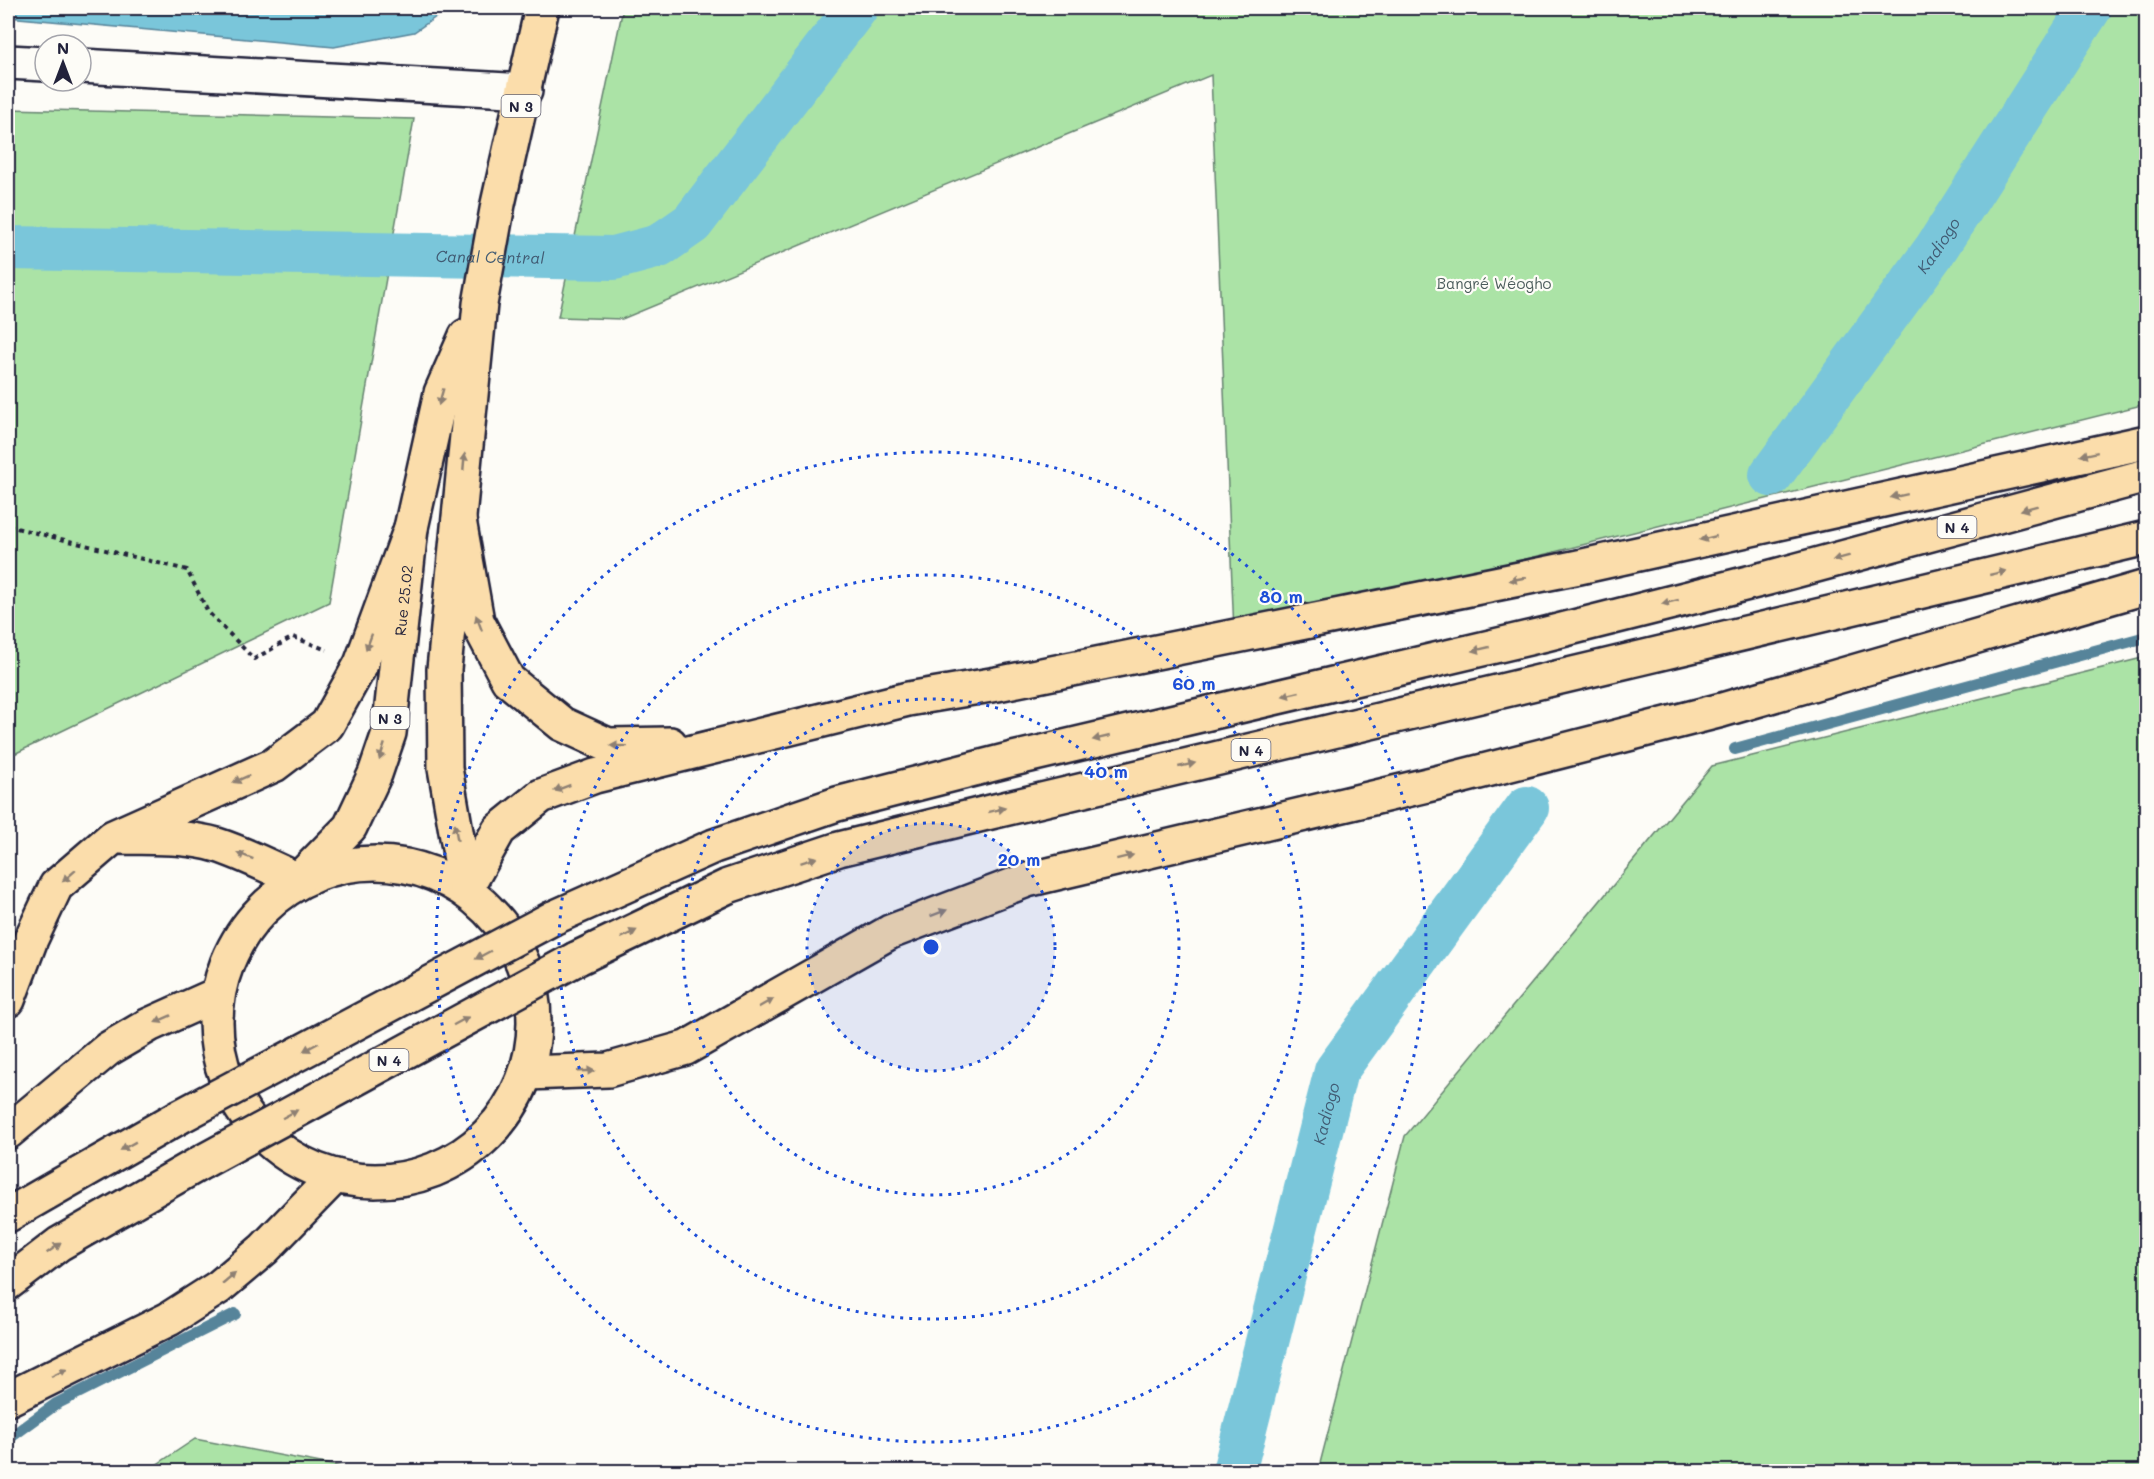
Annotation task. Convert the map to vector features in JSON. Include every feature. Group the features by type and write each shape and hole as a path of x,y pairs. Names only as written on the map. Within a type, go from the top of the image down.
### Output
{"main road":[{"name":"Rue 25.02","path":"466,889 445,768 444,669 480,304 498,204 542,8"},
{"name":"Rue 25.02","path":"298,880 350,827 375,774 389,733 411,528 441,393 480,304"},
{"path":"466,889 499,830 541,796 596,776 908,699 997,684 1579,567 2146,442"},
{"name":"N 4","path":"8,1215 179,1117 553,918 714,846 837,804 1013,759 1546,634 1768,578 2146,476"},
{"path":"459,520 477,621 508,680 562,724 608,745 652,746 761,736"},
{"path":"8,1000 30,939 56,886 113,837 274,765 327,726 361,664 411,528"},
{"name":"N 4","path":"8,1283 59,1244 202,1162 576,959 728,886 839,849 1014,806 2146,538"},
{"path":"527,1073 608,1070 686,1048 890,932 1027,880 1440,782 1722,710 2146,587"},
{"path":"113,837 169,838 216,845 257,860 298,880"},
{"name":"N 3","path":"361,862 416,867 466,889 497,917 520,952 534,991 536,1032 527,1073 506,1115 472,1149 430,1172 383,1181 335,1176 291,1158 255,1128 228,1088 216,1042 216,995 233,946 265,905 298,880 361,862"},
{"path":"8,1132 108,1050 149,1025 216,995"},
{"path":"8,1399 169,1319 219,1287 264,1249 335,1176"}],"street":[{"path":"8,62 33,63"},
{"path":"93,67 525,91"}],"path":[{"path":"8,526 187,570 208,612 254,659 293,637 361,664"}],"green space":[{"name":"Bangré Wéogho","path":"623,8 2146,8 2146,404 1234,632 1211,75 622,319 558,317"},
{"path":"8,109 414,119 329,602 8,757"},
{"path":"2146,657 2146,1471 1318,1471 1405,1136 1712,766"},
{"path":"195,1439 363,1471 147,1471"}],"water":[{"path":"8,8 449,8 414,32 334,47 8,17"}],"waterway":[{"name":"Canal Central","path":"8,248 614,258 659,246 692,223 856,8"},
{"name":"Kadiogo","path":"1771,475 1935,250 2090,8"},
{"path":"1735,749 2146,637"},
{"name":"Kadiogo","path":"1234,1472 1336,1071 1527,808"},
{"path":"8,1439 56,1404 235,1314"}]}
